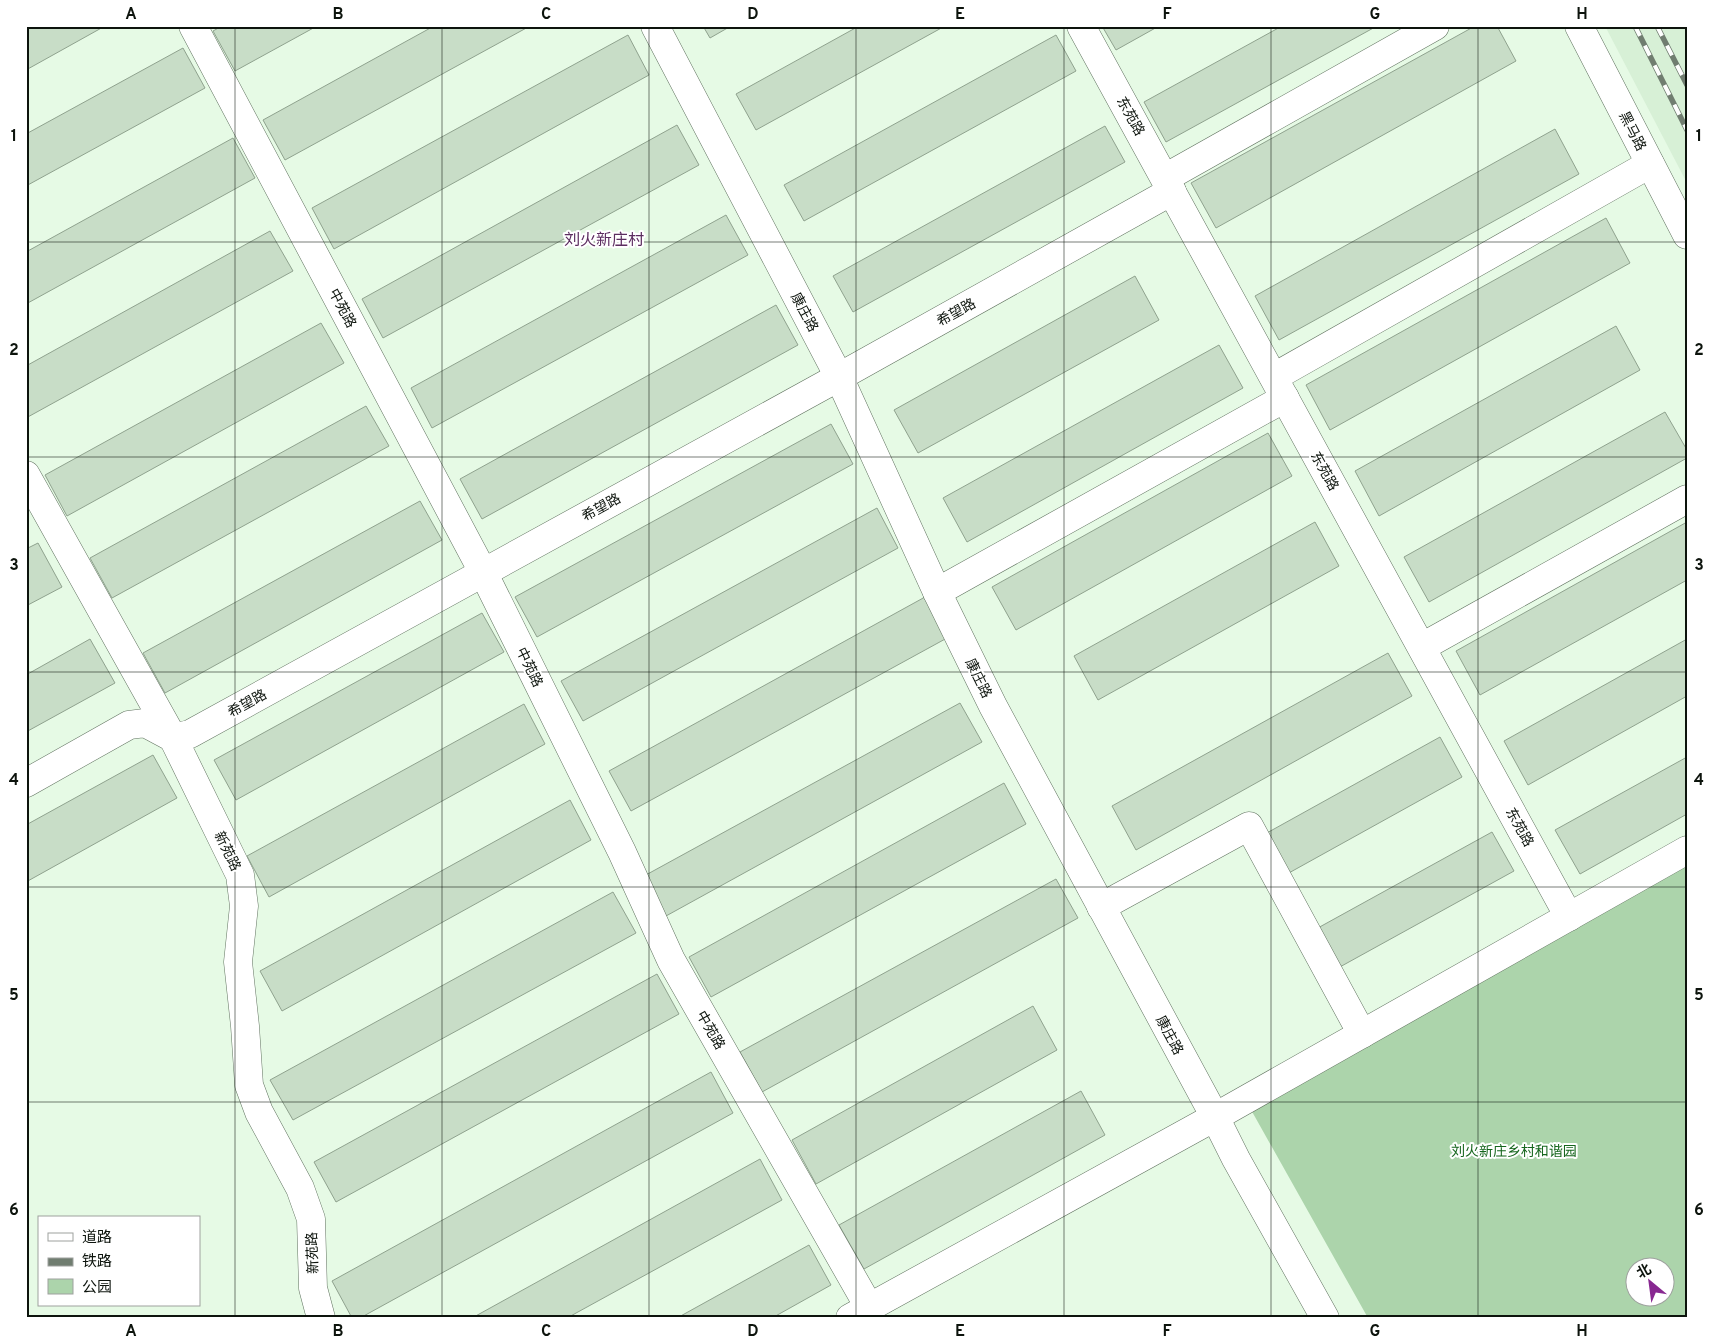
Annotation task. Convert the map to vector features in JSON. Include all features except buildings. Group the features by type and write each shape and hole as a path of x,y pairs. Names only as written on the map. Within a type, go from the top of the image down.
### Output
{"street":[{"name":"中苑路","path":"193,26 483,572 622,852 671,960 859,1312"},
{"name":"康庄路","path":"655,26 839,377 937,592 993,706 1236,1159 1326,1318"},
{"name":"东苑路","path":"1081,26 1569,916"},
{"name":"希望路","path":"173,738 190,734 839,377 1435,26"},
{"name":"黑马路","path":"1579,26 1687,235"},
{"path":"937,592 1650,164"},
{"name":"新苑路","path":"26,475 173,738 240,874 244,906 238,962 249,1085 260,1112 300,1188 310,1219 313,1288 321,1318"},
{"path":"1422,647 1687,499"},
{"path":"26,783 129,725 145,723 173,738"},
{"path":"1101,907 1249,826 1362,1034"},
{"path":"859,1312 1215,1117 1687,850"}],"shaded area":[{"path":"1605,26 1687,26 1687,183"}],"green space":[{"name":"刘火新庄乡村和谐园","path":"1687,863 1687,1318 1368,1318 1250,1108"}],"railway":[{"path":"1635,26 1687,130"},
{"path":"1657,26 1687,85"}],"district":[{"name":"刘火新庄村","path":"604,239"}]}
